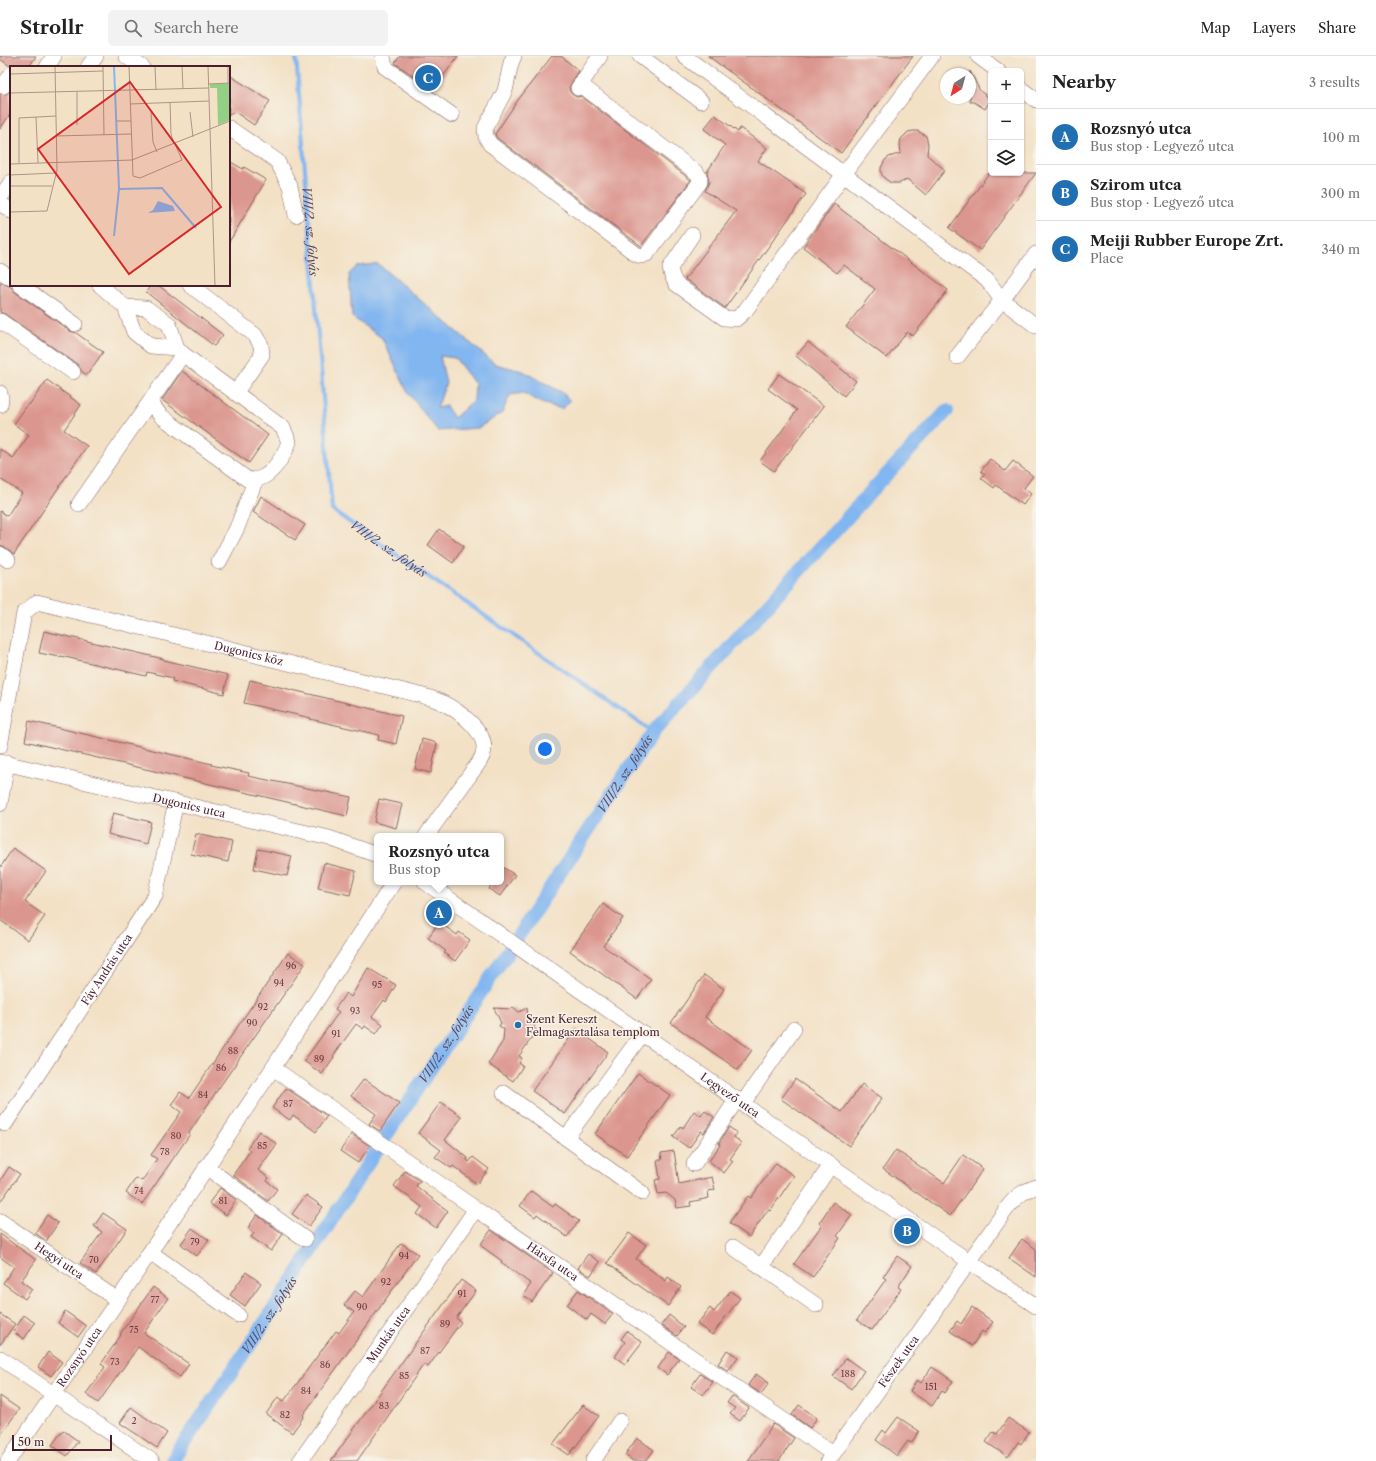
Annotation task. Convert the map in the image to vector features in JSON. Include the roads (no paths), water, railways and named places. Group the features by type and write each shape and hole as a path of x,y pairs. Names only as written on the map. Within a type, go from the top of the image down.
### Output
{"street":[{"path":"48,66 54,56"},
{"path":"89,66 96,56"},
{"path":"126,56 141,66"},
{"path":"384,56 385,67 452,115"},
{"path":"514,56 505,91 485,128 486,137 490,144 636,254 641,256 647,254 700,182 700,178 697,173 579,86 600,56"},
{"path":"640,56 700,101"},
{"path":"684,56 987,280 1002,300 1036,326"},
{"path":"692,235 670,268 676,284 724,318 736,319 745,311 932,56"},
{"path":"978,56 994,68"},
{"path":"230,129 277,161 290,186 296,215"},
{"path":"0,198 10,183"},
{"path":"0,203 10,210"},
{"path":"957,357 1036,254"},
{"path":"0,270 10,277"},
{"path":"21,286 75,324"},
{"path":"101,286 125,306 134,332 146,342 152,346 180,351 283,428 289,442 285,451 267,476 255,481 247,479 169,422 150,402"},
{"path":"191,286 255,335 261,345 262,355 236,392"},
{"path":"125,306 146,308 169,324 180,351"},
{"path":"0,321 73,372"},
{"path":"79,504 150,402 180,351"},
{"path":"0,393 0,405"},
{"path":"219,562 237,528 255,481"},
{"name":"Dugonics köz","path":"0,746 24,613 37,602 440,701 467,720 478,730 483,738 484,746 483,754 477,765 428,833"},
{"path":"0,804 4,762"},
{"name":"Dugonics utca","path":"4,762 329,838 374,854"},
{"name":"Fáy András utca","path":"5,1124 155,896 176,802"},
{"name":"Rozsnyó utca","path":"8,1461 273,1068 392,885"},
{"name":"Legyező utca","path":"429,885 970,1262 1036,1306"},
{"path":"694,1164 740,1101 751,1091 794,1029"},
{"path":"566,1138 643,1033"},
{"name":"Hársfa utca","path":"273,1068 830,1458"},
{"path":"504,1093 642,1193"},
{"path":"761,1267 832,1165"},
{"path":"206,1167 305,1239"},
{"name":"Fészek utca","path":"830,1458 1010,1204 1018,1194 1036,1187"},
{"name":"Munkás utca","path":"300,1461 476,1210"},
{"name":"Hegyi utca","path":"0,1221 118,1300"},
{"path":"733,1247 816,1305"},
{"path":"150,1252 238,1315"},
{"path":"0,1358 152,1461"},
{"path":"593,1461 620,1421"}],"water":[{"path":"378,264 495,364 523,371 563,393 570,401 562,409 541,403 524,393 510,395 502,413 478,428 438,431 408,393 382,338 352,317 349,274 358,266","holes":["440,356 455,358 475,384 474,400 454,418 446,406 437,408 446,383"]}],"waterway":[{"name":"VIII/2. sz. folyás","path":"296,56 332,510 653,732"},
{"name":"VIII/2. sz. folyás","path":"172,1461 282,1297 374,1154 653,732 875,487 947,411"}],"place":[{"name":"Meiji Rubber Europe Zrt.","path":"428,78"},
{"name":"Rozsnyó utca","path":"439,913"},
{"name":"Szent Kereszt Felmagasztalása templom","path":"518,1025"},
{"name":"Szirom utca","path":"907,1231"}]}
